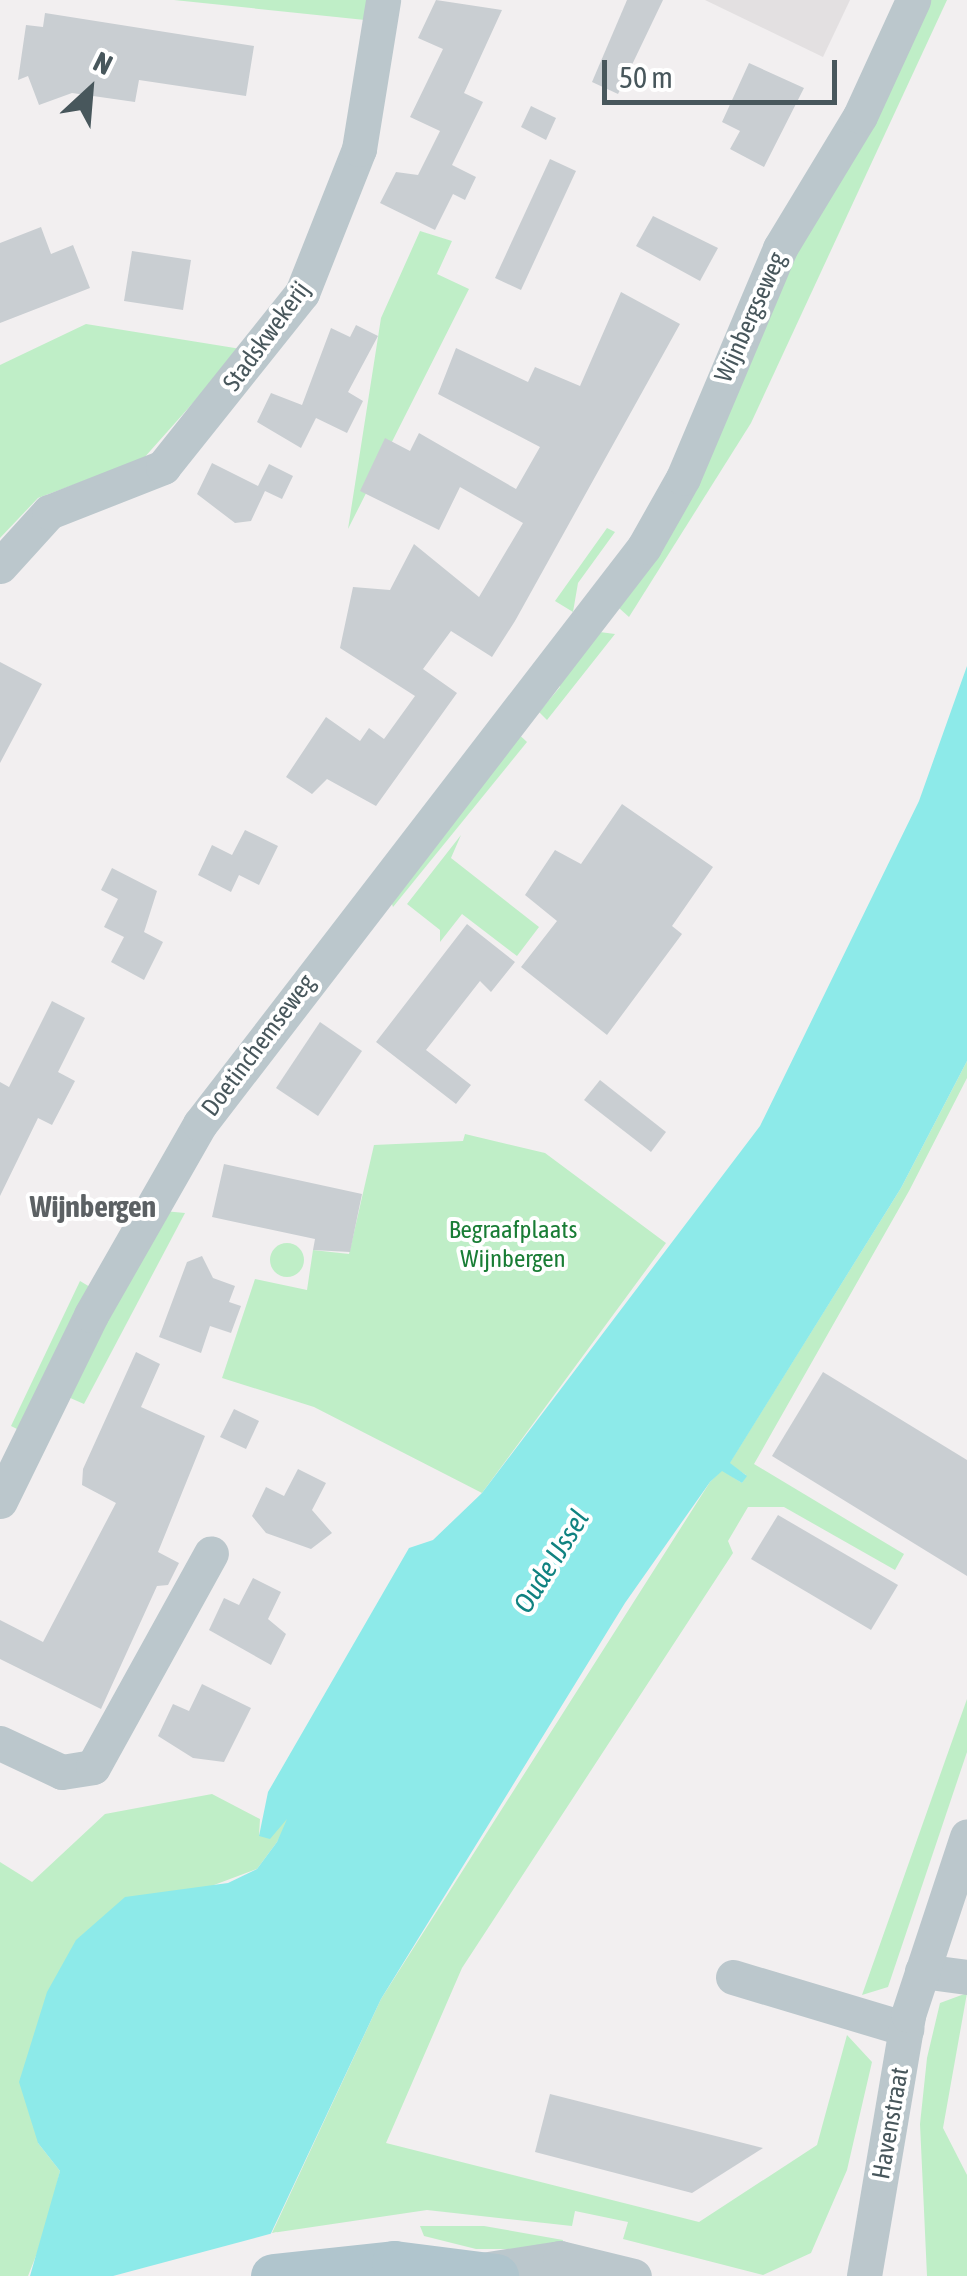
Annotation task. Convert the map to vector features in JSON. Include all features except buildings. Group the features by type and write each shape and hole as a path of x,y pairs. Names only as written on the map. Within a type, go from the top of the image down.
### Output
{"main road":[{"path":"277,2275 340,2270 482,2274"}],"street":[{"name":"Stadskwekerij","path":"0,566 49,512 162,467 302,293 359,149 384,0"},
{"name":"Wijnbergseweg","path":"578,627 644,547 683,478 743,324 913,0"},
{"name":"Doetinchemseweg","path":"0,1501 100,1298 200,1124 578,627"},
{"path":"0,1743 62,1772 93,1767 211,1553"},
{"name":"Havenstraat","path":"864,2276 906,2028 967,1837"},
{"path":"922,1971 967,1977"},
{"path":"733,1976 906,2028"},
{"path":"482,2274 560,2258 634,2276"}],"shaded area":[{"path":"705,0 850,0 823,57"}],"green space":[{"path":"174,0 369,0 365,20"},
{"path":"928,0 947,0 751,423 629,617 619,608 764,306"},
{"path":"420,231 452,241 437,274 469,289 348,529 381,318"},
{"path":"86,324 241,349 143,459 38,498 0,538 0,365"},
{"path":"607,528 615,532 578,583 573,612 555,601"},
{"path":"592,631 615,634 547,720 539,712 560,687 559,672"},
{"path":"512,728 527,742 393,907 388,893"},
{"path":"461,835 451,858 539,927 517,956 462,914 440,942 440,930 407,904"},
{"path":"967,1061 967,1078 909,1191 754,1464 904,1554 895,1570 784,1507 748,1507 728,1541 733,1553 462,1968 386,2143 699,2222 817,2145 847,2035 872,2062 847,2170 811,2253 763,2275 623,2239 628,2222 575,2211 572,2226 427,2210 272,2233 381,1999 710,1482 722,1470 742,1483 746,1475 729,1464 901,1188"},
{"name":"Begraafplaats Wijnbergen","path":"465,1134 545,1153 666,1243 482,1493 314,1407 222,1378 255,1279 307,1290 313,1250 349,1254 374,1145 463,1141"},
{"path":"164,1211 185,1213 84,1404 68,1397"},
{"path":"287,1243 299,1248 304,1260 299,1272 287,1277 275,1272 270,1260 275,1248"},
{"path":"80,1281 90,1287 19,1430 11,1426"},
{"path":"420,1573 277,1842 257,1869 214,1885 38,2143 60,2171 45,2233 28,2276 0,2276 0,1862 32,1882 105,1814 212,1794 260,1819 259,1836"},
{"path":"967,1699 967,1752 888,1987 862,1995"},
{"path":"967,1993 943,2128 967,2175 967,2276 927,2276 920,2124 927,2058 940,2003"},
{"path":"420,2226 484,2226 563,2240 562,2249 476,2249 424,2236"}],"water":[{"name":"Oude IJssel","path":"967,666 967,1061 901,1188 730,1463 747,1476 742,1483 722,1471 710,1482 625,1603 381,1999 251,2276 30,2276 60,2171 38,2143 19,2082 47,1992 76,1940 125,1897 228,1883 257,1869 277,1842 287,1819 270,1839 259,1836 268,1792 409,1548 433,1540 482,1493 760,1126 919,801"}],"pier":[{"path":"277,2232 256,2276 113,2276"}],"district":[{"name":"Wijnbergen","path":"93,1206"}]}
